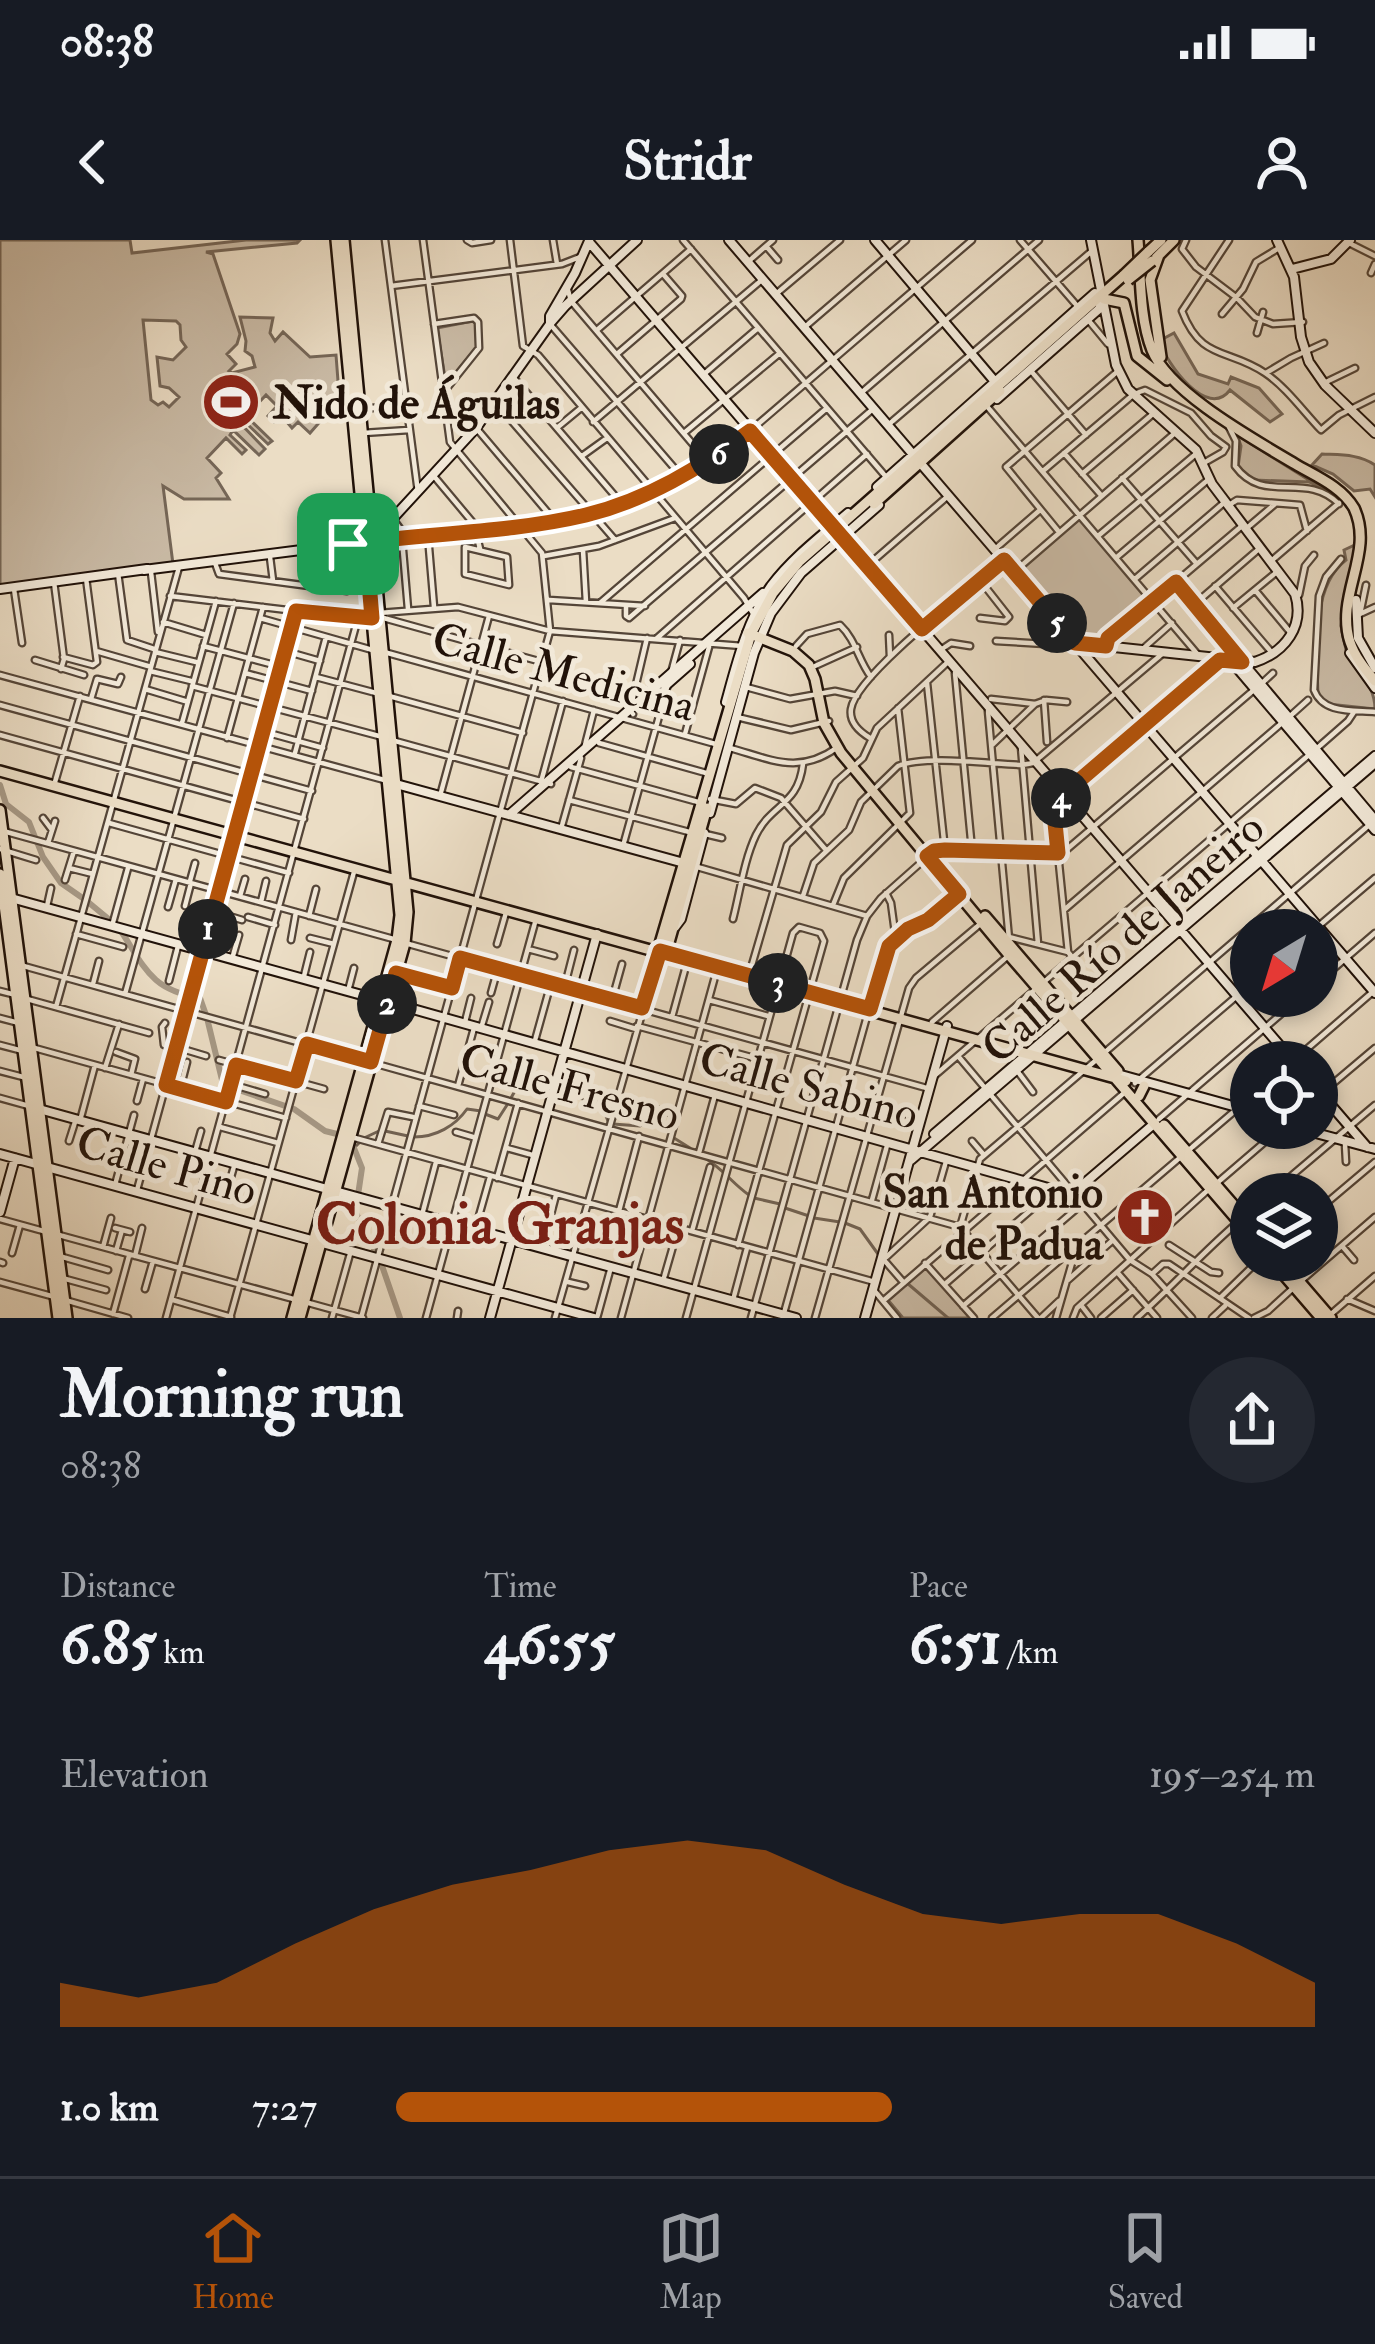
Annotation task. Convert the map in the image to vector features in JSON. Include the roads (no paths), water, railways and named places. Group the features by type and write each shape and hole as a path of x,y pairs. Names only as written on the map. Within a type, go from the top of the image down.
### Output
{"main road":[{"path":"340,240 363,433 367,521 349,544 370,559"},
{"path":"340,240 399,859 395,877"},
{"path":"1140,240 1152,331 1161,357 1175,376 1226,415 1346,490 1365,519 1367,544 1353,622 1358,647 1375,674"},
{"path":"1140,240 1150,344 1160,365 1182,389"},
{"path":"1161,240 1150,280 1161,357"},
{"path":"837,532 918,460 942,432 986,404 997,383 1153,256 1180,242"},
{"path":"1102,297 1125,304 1139,358 1343,501 1361,522 1367,544"},
{"path":"690,865 757,629 790,579 866,500 1049,350 1102,297"},
{"path":"367,521 376,525 390,521"},
{"path":"370,559 388,539"},
{"path":"757,629 796,646 815,666 826,722 839,747 1230,1203"},
{"path":"757,629 803,658 821,693"},
{"path":"666,943 722,745"},
{"path":"1,770 113,801"},
{"path":"1,770 395,877"},
{"path":"0,810 11,898 11,964"},
{"path":"296,850 355,869 666,943 689,957 1129,1082"},
{"path":"384,1001 396,973 401,941 403,895 391,867 399,859"},
{"path":"399,859 421,883"},
{"path":"0,874 63,1318"},
{"path":"403,895 421,883"},
{"path":"477,898 597,934 666,943"},
{"path":"296,1318 401,941"},
{"path":"20,997 27,1078 35,1107"},
{"path":"901,1015 947,1028"},
{"path":"51,1233 59,1256 60,1299"},
{"path":"1294,1281 1327,1317"}],"street":[{"path":"385,240 418,491"},
{"path":"15,1158 3,1186 0,1215 20,1225 301,1301 333,1314 362,1318 477,898 508,815 512,773 550,631 544,556 449,439 423,240"},
{"path":"468,241 490,240"},
{"path":"510,240 523,343 726,577 748,606 757,629"},
{"path":"553,240 559,264"},
{"path":"369,541 456,452 550,324 637,240"},
{"path":"683,240 887,478"},
{"path":"729,240 1302,909"},
{"path":"748,262 773,240"},
{"path":"776,294 840,240"},
{"path":"875,240 997,383 942,432"},
{"path":"805,327 906,240"},
{"path":"148,569 555,521 590,514 652,491 708,462 750,431 972,240"},
{"path":"1020,240 1112,348"},
{"path":"861,393 1039,240"},
{"path":"1229,240 1182,309 1196,337 1205,346 1266,374 1321,430 1375,398"},
{"path":"1180,242 1188,259 1261,321 1301,322"},
{"path":"1222,314 1237,298 1256,262 1280,242 1293,269 1306,351 1325,382 1375,430"},
{"path":"1293,269 1330,259 1350,242 1375,260 1371,273"},
{"path":"391,286 574,261 588,244"},
{"path":"588,244 990,702 1230,988"},
{"path":"588,244 550,324 682,477"},
{"path":"888,425 1056,282 1092,245"},
{"path":"1092,245 1123,383 1197,453 1209,479 1298,601"},
{"path":"766,246 778,260"},
{"path":"597,330 691,249"},
{"path":"559,264 571,266 571,301 708,462"},
{"path":"617,354 682,296 663,274"},
{"path":"593,422 763,279"},
{"path":"1082,312 1030,370 986,404 1199,657"},
{"path":"1257,333 1263,312"},
{"path":"434,324 474,318 478,322 479,348 443,393"},
{"path":"702,376 758,328"},
{"path":"1266,374 1324,343"},
{"path":"684,433 780,353"},
{"path":"1325,382 1355,368"},
{"path":"1030,370 1086,435"},
{"path":"1059,532 1006,466 1118,370"},
{"path":"514,378 621,503"},
{"path":"1043,471 1134,394 1149,390 1191,413 1226,448 1202,464"},
{"path":"390,407 419,399"},
{"path":"496,403 616,541"},
{"path":"360,410 381,407"},
{"path":"557,428 581,408"},
{"path":"600,603 827,408"},
{"path":"626,605 628,618 874,408"},
{"path":"1082,474 1154,413"},
{"path":"1222,418 1236,441 1235,467 1244,477 1266,486 1319,489 1343,501 1270,562"},
{"path":"476,428 555,521"},
{"path":"363,433 409,430"},
{"path":"1014,572 1175,434"},
{"path":"582,456 607,438"},
{"path":"1216,440 1210,447 1216,457"},
{"path":"1064,453 1101,496"},
{"path":"1098,536 1197,453"},
{"path":"656,638 867,454"},
{"path":"866,500 887,478 918,460"},
{"path":"434,476 476,528 478,548"},
{"path":"1122,478 1197,564"},
{"path":"1117,558 1209,479"},
{"path":"866,566 949,496"},
{"path":"1135,579 1227,503 1237,500 1301,505 1307,531"},
{"path":"1106,646 1108,638 1275,504"},
{"path":"995,549 1040,510"},
{"path":"544,556 616,541 675,518"},
{"path":"390,521 405,538 408,609"},
{"path":"508,815 710,644 792,562 837,532"},
{"path":"428,536 434,607"},
{"path":"334,546 338,590"},
{"path":"478,548 507,556 508,585 464,573 463,549 478,548"},
{"path":"1194,604 1260,548"},
{"path":"583,550 586,602"},
{"path":"270,553 273,581"},
{"path":"1075,643 1255,662 1273,655 1292,634 1305,566 1313,555"},
{"path":"0,589 237,558"},
{"path":"1341,559 1326,577 1319,596 1314,690 1322,704 1375,712"},
{"path":"871,739 859,731 851,708 871,676 1004,560"},
{"path":"214,562 219,574 346,591"},
{"path":"56,1007 179,567"},
{"path":"148,569 158,638"},
{"path":"1234,608 1278,571"},
{"path":"118,573 127,640 198,662"},
{"path":"64,657 96,664 86,578"},
{"path":"980,580 1009,616 1005,621 980,618"},
{"path":"54,582 64,657 61,669"},
{"path":"962,1229 984,1155 1373,825 1231,661 1176,582"},
{"path":"697,832 707,800 706,773 737,717 772,584"},
{"path":"1375,585 1359,589 1345,609 1346,640 1354,662 1375,674"},
{"path":"1215,586 1273,655"},
{"path":"14,587 22,643"},
{"path":"1359,589 1358,647 1375,640"},
{"path":"1359,589 1358,638 1375,674"},
{"path":"1255,590 1292,634"},
{"path":"170,596 358,618 458,607 550,631 742,646"},
{"path":"548,600 645,606"},
{"path":"181,725 216,601"},
{"path":"125,994 234,603"},
{"path":"227,737 263,607"},
{"path":"1360,614 1375,607"},
{"path":"136,1191 296,611"},
{"path":"440,796 490,615"},
{"path":"377,616 542,662"},
{"name":"Calle Medicina","path":"260,618 803,764"},
{"path":"166,1318 358,618"},
{"path":"163,622 206,635"},
{"path":"1140,651 1172,623"},
{"path":"796,646 807,634 838,625 857,647 871,676"},
{"path":"685,734 710,644 731,629 757,629"},
{"path":"722,745 742,646 757,629"},
{"path":"996,641 1047,644 1062,629"},
{"path":"889,635 890,657"},
{"path":"295,755 326,637"},
{"path":"582,754 627,715 647,638"},
{"path":"623,846 680,640"},
{"path":"940,650 951,644 970,646"},
{"path":"203,646 281,667"},
{"path":"815,666 857,647"},
{"path":"96,651 210,690 546,783 574,768 736,804 758,788 786,802 826,850"},
{"path":"285,651 320,661"},
{"path":"803,896 812,867 849,830 860,804 905,762 1022,765 1036,761 1162,654"},
{"path":"35,660 84,675"},
{"path":"1053,803 1145,725 1231,661"},
{"path":"749,973 784,850 823,808 836,782 865,755 871,739 897,710 952,664"},
{"path":"952,664 972,850"},
{"path":"245,673 312,691"},
{"path":"751,1318 857,940 867,916 886,892 929,854 945,850 1065,851 1273,674"},
{"path":"0,675 867,916"},
{"path":"316,676 523,733"},
{"path":"91,699 97,680 118,684 121,677"},
{"path":"927,683 945,850"},
{"path":"746,687 790,699 838,691 858,696"},
{"path":"145,689 187,701"},
{"path":"55,782 80,696"},
{"path":"1044,700 1047,742"},
{"path":"1064,910 1308,700"},
{"path":"546,783 563,701"},
{"path":"990,702 1035,704"},
{"path":"990,702 1011,947"},
{"path":"992,745 1035,704 1067,702"},
{"path":"0,705 311,791"},
{"path":"561,830 574,768 594,710"},
{"path":"833,905 844,878 910,812 897,710"},
{"path":"933,1077 1348,721 1355,710"},
{"path":"737,717 791,730 826,722"},
{"path":"263,732 323,748"},
{"path":"0,735 304,819"},
{"path":"599,743 706,773"},
{"path":"1020,743 1038,944"},
{"path":"733,919 756,835 799,785 803,764 839,747"},
{"name":"Calle Río de Janeiro","path":"916,1152 1375,760"},
{"path":"1051,779 1070,955"},
{"path":"569,800 722,838"},
{"path":"697,832 693,824 707,800"},
{"path":"43,818 52,830"},
{"path":"45,843 55,821"},
{"path":"107,822 289,873"},
{"path":"3,831 930,1089"},
{"path":"3,850 36,860"},
{"path":"65,880 74,851"},
{"path":"185,906 195,863"},
{"path":"112,926 129,866"},
{"path":"69,868 93,874"},
{"path":"170,1300 231,1317 355,869"},
{"path":"1338,909 1375,878"},
{"path":"168,907 176,879"},
{"path":"240,897 245,879"},
{"path":"261,902 266,881"},
{"path":"46,908 51,888"},
{"path":"309,916 316,890"},
{"path":"886,892 896,940"},
{"path":"783,1316 886,952 961,893"},
{"name":"Calle Sabino","path":"11,898 1073,1193"},
{"path":"497,944 507,908"},
{"path":"213,911 274,925"},
{"path":"291,940 296,912"},
{"path":"426,1318 537,917"},
{"path":"928,920 941,926"},
{"path":"815,1318 913,982 985,920"},
{"path":"686,1318 799,927 824,937 738,1245"},
{"path":"76,934 123,947"},
{"path":"490,1318 597,934"},
{"path":"1338,965 1375,934"},
{"path":"232,959 238,935"},
{"path":"310,938 334,944"},
{"path":"1011,947 1026,941"},
{"path":"932,1022 1011,947 1026,941 1070,955"},
{"path":"557,1313 636,1027 666,943"},
{"path":"169,981 179,944"},
{"path":"528,949 554,956"},
{"path":"564,986 574,950"},
{"path":"1317,1041 1374,991 1338,950"},
{"path":"303,979 310,952"},
{"path":"672,1017 689,957"},
{"path":"92,985 99,961"},
{"name":"Calle Fresno","path":"11,964 187,1007 962,1229"},
{"path":"612,1000 622,964"},
{"path":"621,1318 719,964"},
{"path":"348,991 354,968"},
{"path":"490,993 498,968"},
{"path":"396,973 452,988"},
{"path":"534,1044 551,982"},
{"path":"0,991 148,1034"},
{"path":"471,998 474,1026"},
{"path":"709,1000 770,1016"},
{"path":"458,1086 474,1026 489,1002"},
{"path":"883,1300 1129,1082 1230,1002"},
{"path":"1255,1017 1276,1041"},
{"path":"1073,1193 1278,1017"},
{"path":"0,1018 20,1023"},
{"path":"610,1022 758,1059"},
{"path":"165,1023 164,1045 206,1056"},
{"path":"105,1068 119,1024"},
{"path":"865,1318 916,1152 947,1028"},
{"path":"0,1045 95,1065 286,1117"},
{"path":"1338,1077 1375,1048"},
{"path":"116,1052 135,1059 131,1075"},
{"path":"958,1056 1130,1260 1152,1274 1192,1318"},
{"path":"219,1060 324,1088"},
{"path":"180,1089 187,1062"},
{"path":"680,1062 691,1065"},
{"path":"69,1141 95,1065"},
{"path":"1015,1068 1033,1092"},
{"path":"0,1071 27,1078"},
{"path":"137,1101 143,1078"},
{"path":"557,1080 592,1093"},
{"path":"1129,1082 1230,1107"},
{"path":"231,1084 265,1094"},
{"path":"699,1153 715,1094"},
{"path":"0,1098 796,1318"},
{"path":"617,1098 677,1115"},
{"path":"476,1230 518,1103"},
{"path":"1296,1173 1375,1105"},
{"path":"419,1106 454,1115"},
{"path":"874,1106 922,1119"},
{"path":"378,1144 387,1113 416,1118"},
{"path":"992,1318 1230,1114"},
{"path":"1338,1114 1372,1150"},
{"path":"115,1185 134,1115"},
{"path":"219,1126 278,1143"},
{"path":"195,1152 201,1131"},
{"path":"456,1132 476,1137"},
{"path":"619,1211 639,1136"},
{"path":"1339,1138 1372,1150"},
{"path":"1339,1138 1346,1162"},
{"path":"346,1140 378,1144 829,1270 874,1285 897,1318"},
{"path":"972,1141 984,1155"},
{"path":"872,1200 888,1142"},
{"path":"506,1148 536,1156"},
{"path":"1073,1318 1081,1305 1256,1149"},
{"path":"1338,1188 1372,1150"},
{"name":"Calle Pino","path":"0,1154 498,1291 557,1313 596,1318"},
{"path":"882,1261 930,1217 946,1157"},
{"path":"422,1215 437,1162"},
{"path":"231,1177 235,1163"},
{"path":"692,1232 710,1167"},
{"path":"945,1284 1054,1190"},
{"path":"542,1248 556,1194"},
{"path":"963,1306 1082,1204"},
{"path":"103,1247 111,1217"},
{"path":"1152,1274 1167,1263 1252,1318 1268,1310 1375,1217"},
{"path":"13,1253 20,1225"},
{"path":"113,1314 142,1228"},
{"path":"663,1281 678,1228"},
{"path":"962,1229 1040,1318 1062,1299"},
{"path":"116,1251 122,1230"},
{"path":"1137,1318 1193,1261 1230,1232"},
{"path":"1068,1280 1113,1240"},
{"path":"1169,1245 1219,1274"},
{"path":"1342,1246 1354,1260"},
{"path":"1056,1318 1077,1247"},
{"path":"733,1300 747,1248"},
{"path":"333,1314 351,1251"},
{"path":"59,1256 108,1270"},
{"path":"145,1289 153,1261"},
{"path":"882,1261 904,1282"},
{"path":"926,1263 974,1318"},
{"path":"596,1318 611,1267"},
{"path":"1117,1272 1157,1318"},
{"path":"1327,1317 1375,1276"},
{"path":"62,1278 106,1290"},
{"path":"566,1281 585,1286"},
{"path":"1220,1298 1237,1281"},
{"path":"0,1282 126,1318"},
{"path":"1101,1318 1133,1289"},
{"path":"1347,1299 1375,1311"},
{"path":"1212,1318 1227,1304"},
{"path":"1081,1305 1091,1318"}],"waterway":[{"path":"1266,452 1340,499"},
{"path":"1346,505 1353,517"},
{"path":"1344,601 1341,626 1346,650"},
{"path":"0,785 6,804 29,822 43,857 61,883 84,899"},
{"path":"88,902 111,921"},
{"path":"121,931 151,975 170,989 200,998 206,1015"},
{"path":"207,1018 227,1086"},
{"path":"511,1098 521,1080 532,1077 551,1082"},
{"path":"558,1085 584,1100 600,1102 608,1121"},
{"path":"233,1088 294,1109 354,1148 362,1168 358,1195"},
{"path":"485,1114 498,1119 507,1105"},
{"path":"414,1137 444,1129 467,1109 481,1111"},
{"path":"613,1124 640,1126 662,1120 669,1130"},
{"path":"364,1138 379,1131"},
{"path":"385,1131 408,1136"},
{"path":"674,1138 690,1148"},
{"path":"354,1148 360,1142"},
{"path":"705,1158 749,1195"},
{"path":"754,1198 780,1204"},
{"path":"357,1199 355,1211 376,1253"},
{"path":"785,1208 809,1216"},
{"path":"814,1218 840,1222"},
{"path":"845,1223 860,1229 878,1254"},
{"path":"380,1260 400,1318"},
{"path":"907,1283 948,1318"}],"place":[{"name":"Nido de Águilas","path":"231,402"},
{"name":"San Antonio de Padua","path":"1145,1217"}],"district":[{"name":"Colonia Granjas","path":"500,1223"}]}
